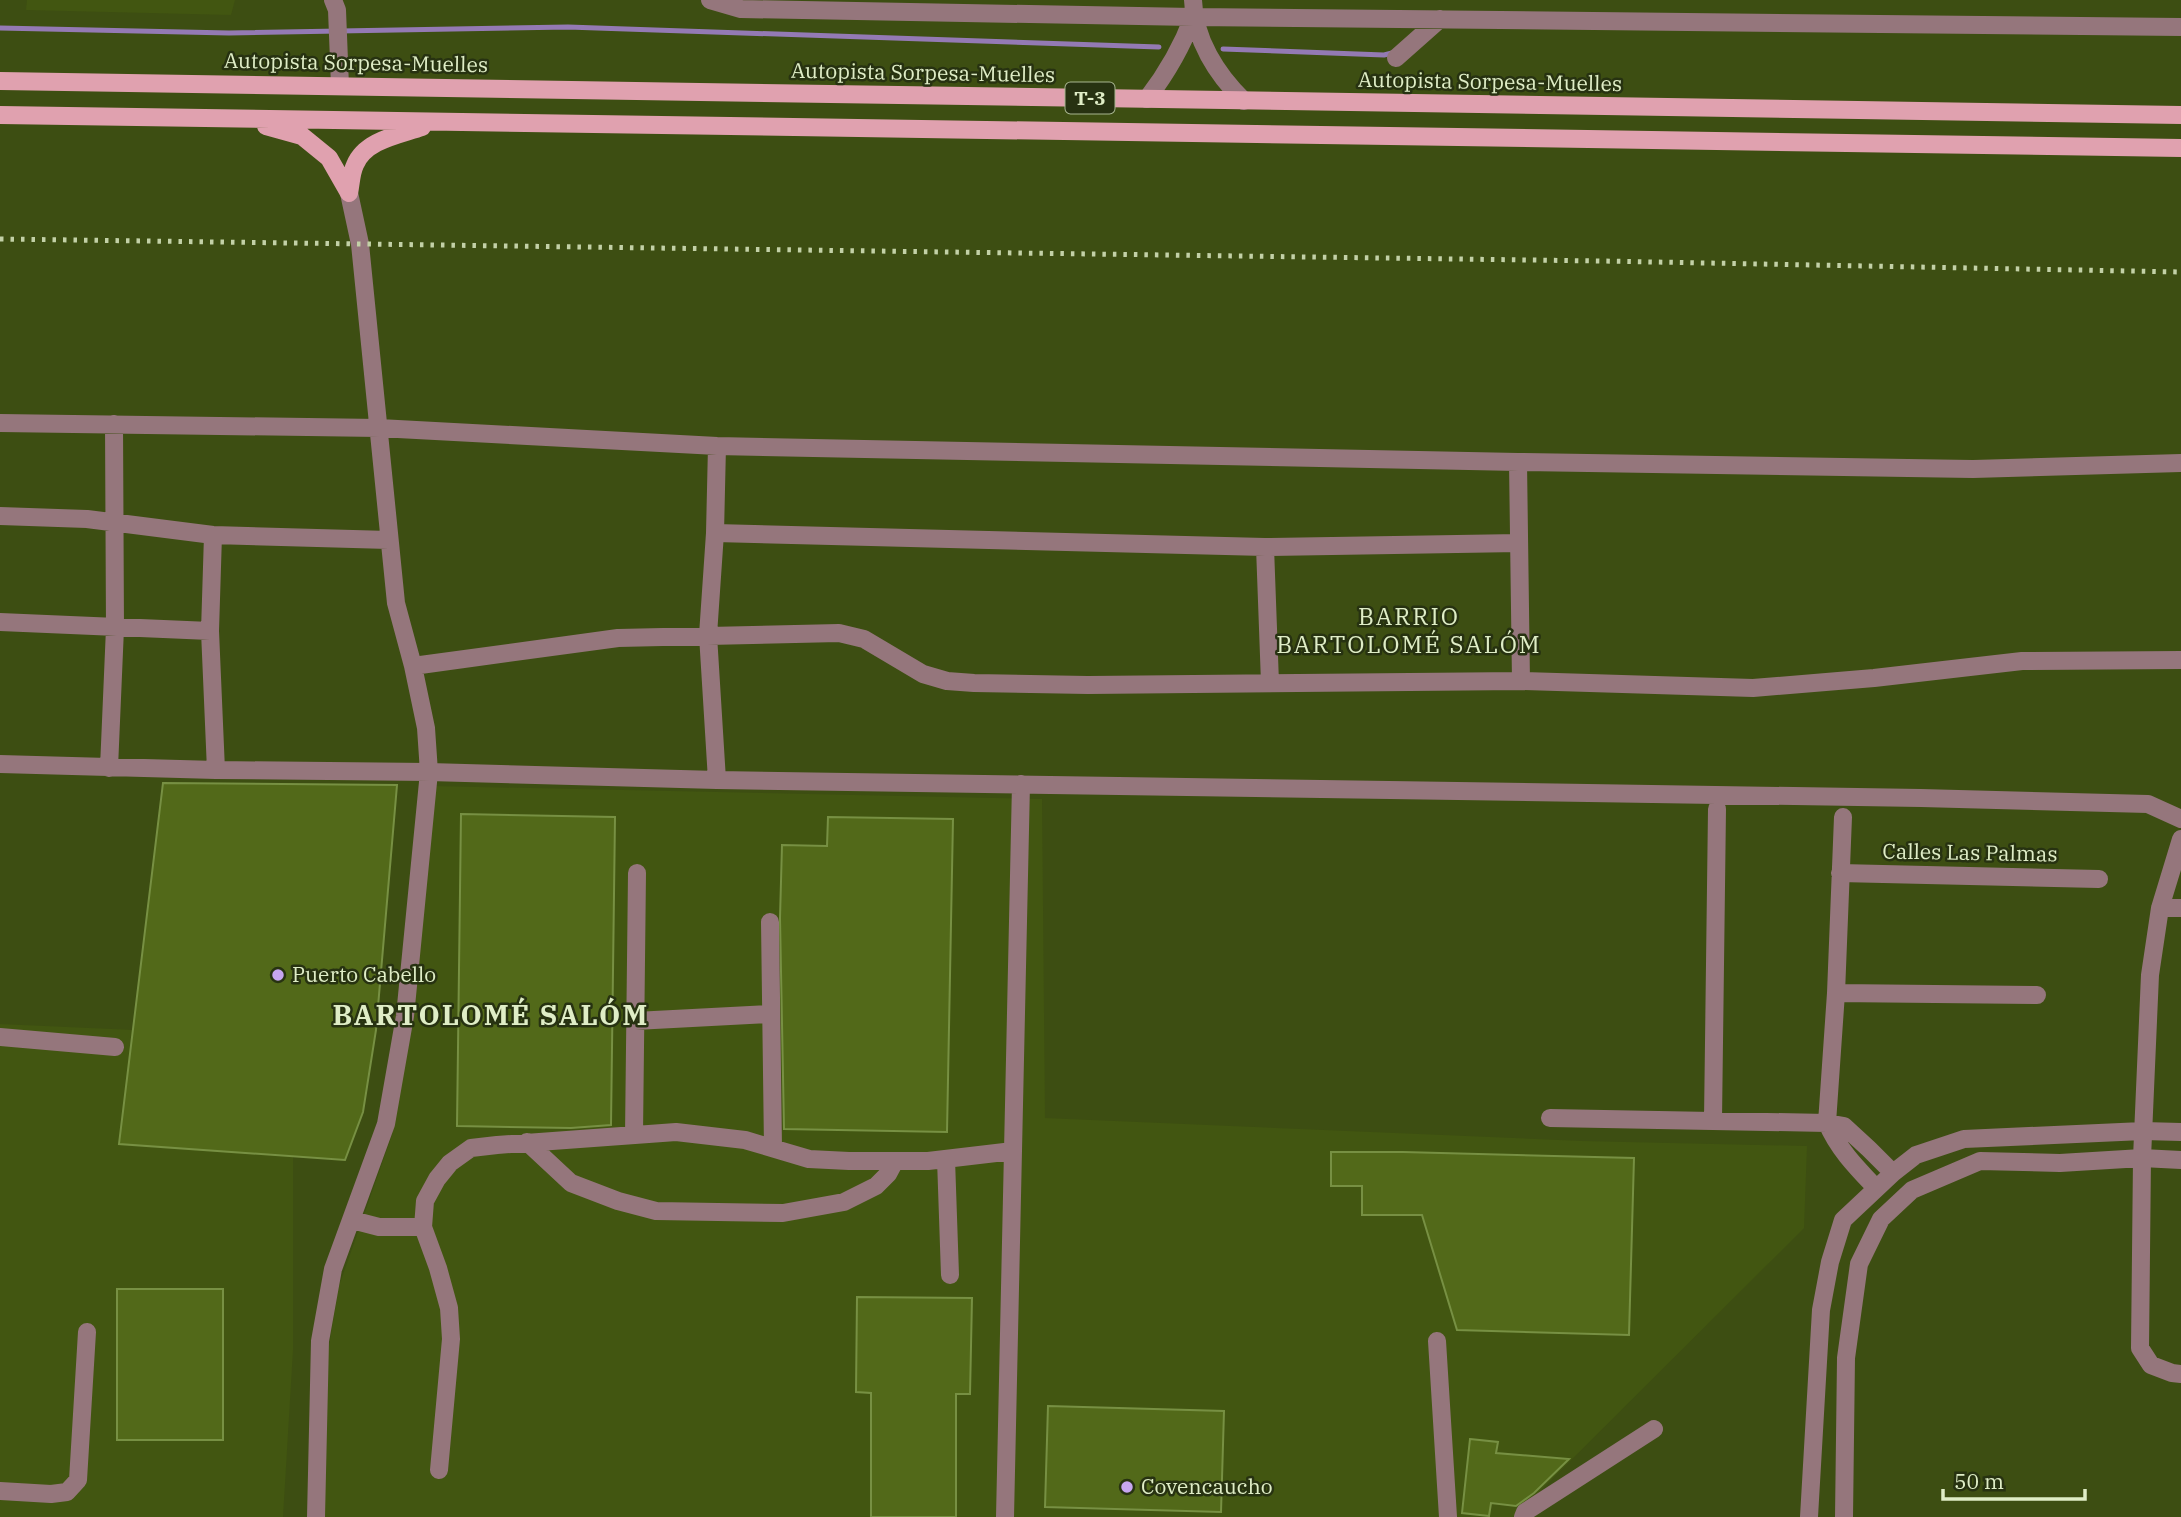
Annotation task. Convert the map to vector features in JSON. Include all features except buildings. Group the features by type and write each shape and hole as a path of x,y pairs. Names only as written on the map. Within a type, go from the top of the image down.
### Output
{"main road":[{"name":"Autopista Sorpesa-Muelles","path":"0,81 2181,115"},
{"name":"T-3","path":"0,115 2181,148"},
{"path":"236,119 302,136 329,159 349,193"},
{"path":"349,193 355,165 364,150 380,141 436,122"}],"street":[{"path":"710,0 741,9 848,6 1193,8 1440,19 2181,27"},
{"path":"335,5 340,86"},
{"path":"1146,99 1160,82 1178,51 1193,8"},
{"path":"1193,8 1214,67 1226,84 1244,101"},
{"path":"1396,58 1440,19"},
{"path":"316,1517 320,1341 333,1269 386,1124 403,1029 429,772 426,728 397,603 360,244 349,193"},
{"path":"0,423 379,428 716,446 1518,462 1973,469 2181,463"},
{"path":"109,768 115,628 114,424"},
{"path":"716,446 715,533 708,635 717,780"},
{"path":"1518,462 1521,681"},
{"path":"0,516 87,519 213,535 389,540"},
{"path":"715,533 1265,547 1519,543"},
{"path":"213,535 210,631 216,771"},
{"path":"1265,547 1269,683"},
{"path":"0,622 210,631"},
{"path":"413,666 618,638 839,633 863,639 923,674 947,681 974,683 1521,681 1754,688 2022,661 2181,660"},
{"path":"0,764 216,771 429,772 717,780 1921,798 2148,804 2181,819"},
{"path":"1005,1517 1021,784"},
{"path":"1713,1120 1717,809"},
{"path":"1843,817 1836,993 1827,1123 1852,1163 1877,1188"},
{"path":"2181,839 2160,908 2150,975 2142,1158 2140,1348 2151,1365 2181,1374"},
{"path":"634,1135 637,873"},
{"name":"Calles Las Palmas","path":"1840,873 2099,878"},
{"path":"2160,908 2181,908"},
{"path":"770,922 773,1148"},
{"path":"1836,993 2037,995"},
{"path":"635,1021 771,1014"},
{"path":"0,1037 115,1048"},
{"path":"1550,1118 1827,1123 1844,1126 1893,1173"},
{"path":"1809,1517 1821,1310 1830,1262 1843,1220 1916,1155 1964,1139 2143,1131 2181,1132"},
{"path":"439,1470 451,1339 438,1268 423,1227 425,1201 450,1163 471,1148 676,1132 746,1140 809,1159 946,1159 1013,1151"},
{"path":"527,1142 571,1184 656,1211 783,1213 844,1202 876,1186 888,1174 895,1161"},
{"path":"1844,1517 1846,1358 1859,1264 1881,1219 1912,1190 1980,1161 2060,1163 2142,1158 2181,1160"},
{"path":"946,1159 950,1275"},
{"path":"352,1220 379,1227 423,1227"},
{"path":"0,1490 51,1494 67,1492 78,1480 87,1332"},
{"path":"1437,1341 1448,1517"},
{"path":"1523,1517 1525,1512 1654,1429"}],"shaded area":[{"path":"27,0 235,0 231,15 26,10"},
{"path":"433,786 1042,799 1045,1118 1582,1141 1807,1146 1804,1228 1514,1517 319,1517 321,1393 339,1286 392,1135 409,1017"},
{"path":"0,1024 134,1030 119,1144 293,1156 293,1350 283,1517 0,1517"}],"waterway":[{"path":"0,28 229,33 568,27 1159,47"},
{"path":"1223,49 1384,55 1396,52"}],"railway":[{"path":"0,239 1602,261 2181,272"}],"place":[{"name":"Puerto Cabello","path":"278,975"},
{"name":"Covencaucho","path":"1127,1487"}],"district":[{"name":"BARRIO BARTOLOMÉ SALÓM","path":"1409,631"},
{"name":"BARTOLOMÉ SALÓM","path":"491,1015"}]}
